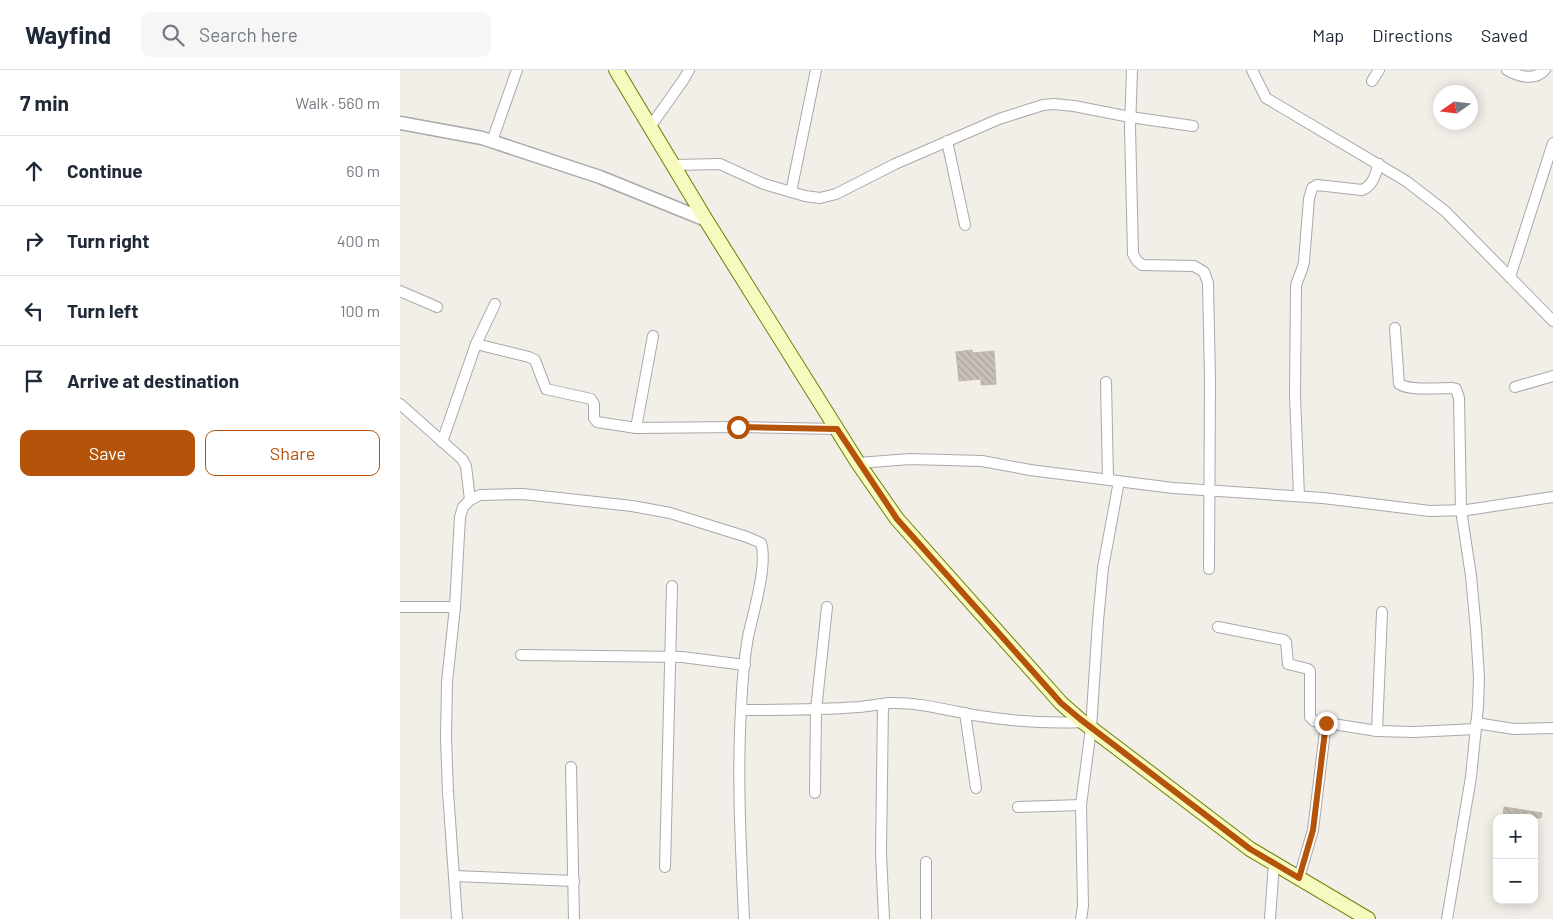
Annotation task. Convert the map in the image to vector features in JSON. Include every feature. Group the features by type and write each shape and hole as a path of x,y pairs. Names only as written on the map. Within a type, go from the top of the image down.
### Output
{"main road":[{"path":"616,70 706,220 858,463 897,519 1061,703 1087,725 1250,849 1368,919"}],"street":[{"path":"492,141 517,70"},
{"path":"650,127 684,80 689,70"},
{"path":"791,192 816,70"},
{"path":"1132,70 1130,117 1133,254 1142,265 1194,266 1204,272 1208,284 1210,380 1209,569"},
{"path":"1252,70 1266,98 1380,164 1445,211 1553,321"},
{"path":"1372,81 1379,70"},
{"path":"1507,70 1521,76 1531,77 1540,76 1545,70"},
{"path":"674,165 720,164 764,184 805,196 820,198 836,194 895,164 999,118 1043,104 1074,106 1130,117 1193,126"},
{"path":"400,123 492,141 600,177 706,220"},
{"path":"947,141 966,225"},
{"path":"1510,277 1553,143"},
{"path":"1299,496 1296,395 1296,286 1304,261 1309,199 1312,188 1317,185 1362,190 1368,188 1372,184 1380,164"},
{"path":"400,291 437,307"},
{"path":"442,442 476,344 495,304"},
{"path":"1395,328 1399,384 1403,387 1414,388 1456,389 1460,398 1461,510 1471,576 1479,678 1471,777 1448,919"},
{"path":"636,428 653,336"},
{"path":"476,344 535,360 546,389 591,399 594,404 594,418 597,422 636,428 738,427 837,429"},
{"path":"1515,386 1553,376"},
{"path":"1106,382 1108,479"},
{"path":"400,404 462,459 466,466 470,500"},
{"path":"858,463 910,459 982,461 1030,470 1173,488 1299,496 1430,512 1461,510 1553,497"},
{"path":"1081,919 1083,906 1081,805 1087,725 1103,568 1119,481"},
{"path":"457,919 446,738 447,682 455,607 460,517 463,507 470,500 480,495 523,494 632,506 670,513 761,543 762,560 758,596 748,637 745,665 738,763 744,919"},
{"path":"665,867 672,586"},
{"path":"400,607 455,607"},
{"path":"815,793 816,710 827,607"},
{"path":"1377,731 1382,612"},
{"path":"1218,627 1284,640 1288,646 1288,664 1310,671 1310,717 1314,721 1377,731 1414,732 1476,726 1514,729 1553,728"},
{"path":"521,655 671,657 745,665"},
{"path":"741,710 816,710 890,703 935,707 1029,722 1087,725"},
{"path":"883,704 881,853 884,919"},
{"path":"965,713 976,788"},
{"path":"1299,878 1313,830 1326,723"},
{"path":"571,767 574,919"},
{"path":"1018,807 1081,805"},
{"path":"926,862 926,919"},
{"path":"1270,919 1274,863"},
{"path":"454,876 574,881"}],"building":[{"path":"972,350 973,353 994,351 996,384 981,385 981,379 959,381 956,352"},
{"path":"1504,807 1542,813 1541,818 1538,818 1538,814 1503,814"}],"route":[{"path":"738,427 837,429 897,519 1061,703 1250,849 1299,878 1313,830 1326,723"}]}
